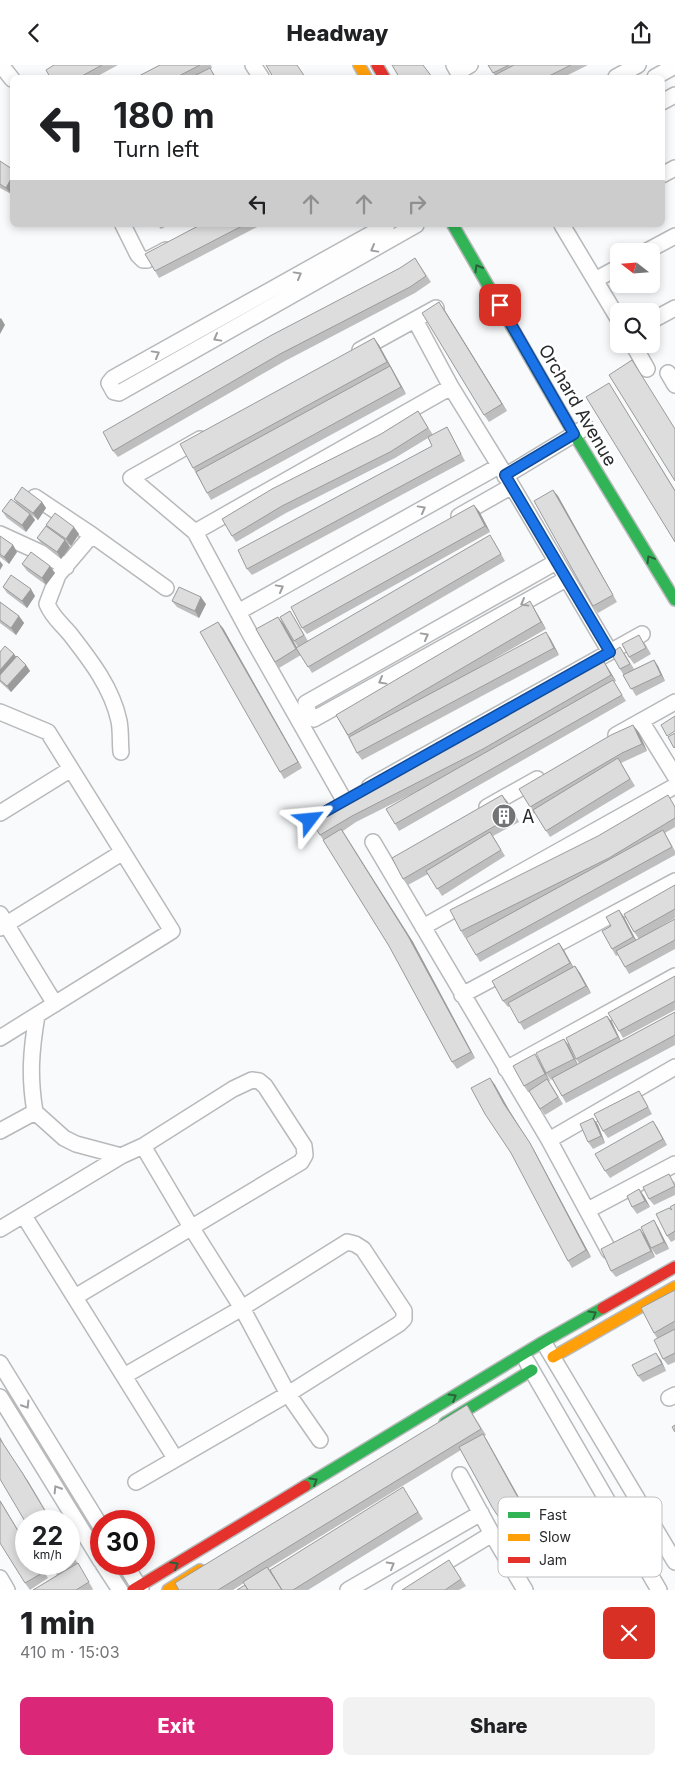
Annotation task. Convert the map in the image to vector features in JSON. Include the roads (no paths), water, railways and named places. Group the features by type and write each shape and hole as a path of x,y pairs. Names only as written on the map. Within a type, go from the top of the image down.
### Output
{"street":[{"path":"1,65 10,76"},
{"path":"620,75 638,65"},
{"path":"665,86 674,74"},
{"path":"124,227 140,258 147,260 179,243"},
{"path":"383,227 113,377 109,383 114,392 119,393 412,227"},
{"name":"Orchard Avenue","path":"454,227 583,429 675,600"},
{"path":"567,227 610,305"},
{"path":"660,244 675,236"},
{"path":"595,280 610,272"},
{"path":"346,358 436,308"},
{"path":"660,316 675,308"},
{"path":"236,309 244,323"},
{"path":"415,320 451,387 610,652"},
{"path":"638,353 648,369"},
{"path":"196,532 451,387"},
{"path":"238,612 505,476 583,429"},
{"path":"217,430 130,478 196,532 251,636 349,798 642,634"},
{"path":"444,525 505,476"},
{"path":"35,497 166,588"},
{"path":"0,534 48,556 66,567"},
{"path":"92,535 58,575 47,604 52,616 69,633 100,675 112,697 119,723 121,752"},
{"path":"556,562 306,703 309,714 314,719 566,579"},
{"path":"251,636 268,627"},
{"path":"607,740 675,702"},
{"path":"0,712 48,732 172,931 0,1038"},
{"path":"641,721 675,776"},
{"path":"0,813 71,769"},
{"path":"471,817 547,773"},
{"path":"423,927 675,786"},
{"path":"373,842 549,1140 609,1251"},
{"path":"55,1004 2,922 122,852"},
{"path":"386,865 403,855"},
{"path":"462,995 675,881"},
{"path":"506,1069 675,976"},
{"path":"37,1015 31,1051 30,1075 35,1112 64,1138 76,1144 121,1156"},
{"path":"549,1140 675,1067"},
{"path":"0,1229 121,1156 143,1146 233,1089 252,1080 259,1081 265,1086 304,1146 305,1155 301,1162 75,1297"},
{"path":"0,1131 35,1112"},
{"path":"143,1146 242,1308 288,1394 320,1440"},
{"path":"588,1210 675,1164"},
{"path":"24,1216 175,1458"},
{"path":"124,1376 242,1308 347,1242 356,1243 363,1249 404,1311 404,1319 399,1324 288,1394 136,1482"},
{"path":"130,1575 138,1589 543,1342 675,1267"},
{"path":"439,1426 553,1357 675,1287"},
{"path":"543,1342 636,1497"},
{"path":"522,1355 605,1497"},
{"path":"0,1363 91,1510"},
{"path":"0,1397 90,1531"},
{"path":"460,1475 498,1544"},
{"path":"348,1590 481,1513"},
{"path":"400,1590 492,1534"},
{"path":"662,1540 675,1562"},
{"path":"168,1590 210,1564"},
{"path":"110,1575 120,1590"},
{"path":"517,1577 525,1590"},
{"path":"651,1577 659,1590"},
{"path":"0,1579 7,1590"}],"place":[{"name":"A","path":"504,816"}]}
